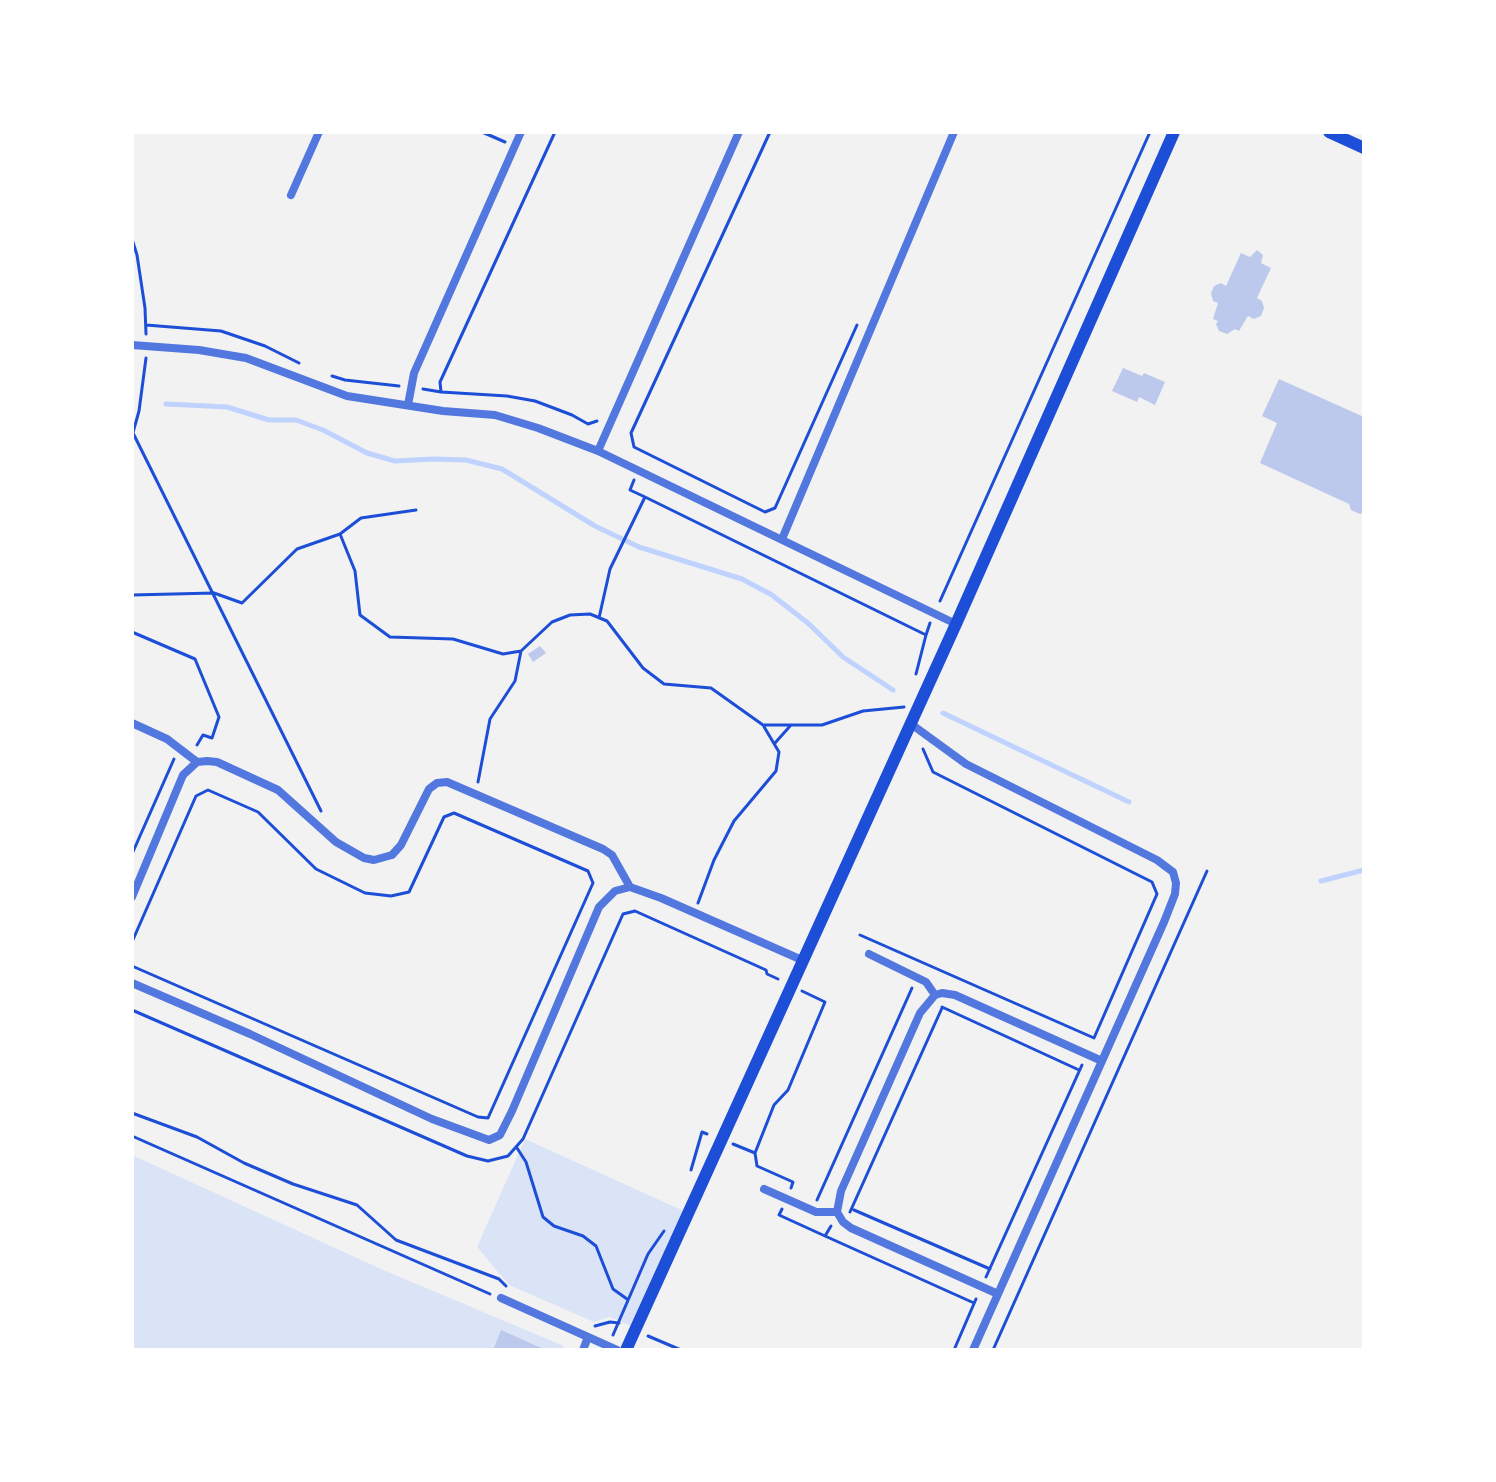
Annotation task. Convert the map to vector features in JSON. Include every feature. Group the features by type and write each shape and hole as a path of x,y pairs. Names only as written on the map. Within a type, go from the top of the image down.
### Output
{"main road":[{"path":"626,1350 956,624 1174,132"},
{"path":"1329,132 1364,148"}],"street":[{"path":"291,195 319,132"},
{"path":"408,405 414,373 521,132"},
{"path":"598,451 739,132"},
{"path":"782,539 954,132"},
{"path":"132,345 199,350 246,358 347,396 495,415 548,431 639,470 956,624"},
{"path":"132,723 167,739 197,762 217,762 278,790 336,842 374,860 392,855 401,845 424,797 437,783 447,782 612,855 630,887"},
{"path":"911,724 966,764 1157,860 1173,872 1176,883 1173,900 973,1350"},
{"path":"132,897 183,775 197,762"},
{"path":"132,983 432,1119 489,1140 500,1135 599,907 615,891 630,887 802,960"},
{"path":"869,954 926,982 935,995"},
{"path":"998,1294 851,1228 837,1212 841,1191 908,1040 923,1007 935,995 948,993 1102,1061"},
{"path":"764,1189 812,1211 824,1214 837,1212"},
{"path":"501,1298 589,1332 617,1350"},
{"path":"583,1350 589,1332"}],"path":[{"path":"482,132 508,144"},
{"path":"441,392 440,382 555,132"},
{"path":"770,132 631,433 634,447 765,512 775,508"},
{"path":"639,470 630,490 926,635 1150,132"},
{"path":"146,325 221,331 265,346 310,369"},
{"path":"321,372 345,380 441,392 507,396 535,401 588,424 600,420"},
{"path":"132,431 323,814"},
{"path":"599,618 610,569 645,497"},
{"path":"132,595 214,593 242,603 297,549 340,534 361,518 416,510"},
{"path":"340,534 355,571 360,615 390,637 453,639 503,654 521,651 552,622 570,615 590,614 607,621 643,668 664,684 711,688 763,725 779,752 776,771 734,821 714,860 694,912"},
{"path":"132,632 195,659 219,717 212,738 203,735 197,745 197,762"},
{"path":"476,794 490,719 515,681 521,651"},
{"path":"763,725 822,725 863,711 906,707 911,724"},
{"path":"774,744 791,725"},
{"path":"132,854 179,748"},
{"path":"922,748 933,772 1152,882 1157,894 954,1350"},
{"path":"993,1350 1207,871"},
{"path":"132,966 478,1117 488,1118 593,883"},
{"path":"132,1010 479,1160 498,1160 517,1148 623,914 635,911 766,970 767,974 791,986"},
{"path":"860,935 1094,1038"},
{"path":"953,976 942,1008 1079,1070"},
{"path":"812,1211 916,977"},
{"path":"132,1113 197,1137 244,1163 293,1184 357,1205 396,1240 499,1279 511,1292"},
{"path":"132,1136 501,1298"},
{"path":"517,1148 526,1162 543,1217 554,1226 583,1236 596,1246 613,1289 627,1299"},
{"path":"853,1209 990,1269"},
{"path":"825,1236 974,1303"},
{"path":"589,1332 610,1322 681,1350"}],"shaded area":[{"path":"525,1139 686,1212 633,1327 610,1317 594,1322 509,1285 477,1247"},
{"path":"132,1155 381,1269 564,1346 563,1350 546,1350 502,1331 493,1350 132,1350"}],"building":[{"path":"1257,250 1263,255 1261,263 1271,268 1257,298 1264,308 1261,316 1254,319 1248,316 1239,331 1235,329 1227,334 1219,331 1218,321 1213,319 1218,303 1213,301 1211,293 1214,286 1221,283 1226,286 1241,253 1250,257"},
{"path":"1123,368 1165,382 1155,405 1139,397 1137,402 1112,391"},
{"path":"1279,379 1364,417 1364,512 1360,514 1351,510 1349,504 1260,463 1277,423 1262,416"},
{"path":"540,646 546,653 533,662 528,654"},
{"path":"501,1330 546,1350 493,1350"}],"waterway":[{"path":"166,404 227,407 269,420 296,420 367,453 395,461 466,460 502,469 595,526 639,547 742,579 772,595 809,624 843,657 893,690"},
{"path":"943,713 1129,802"},
{"path":"1321,881 1364,870"}]}
